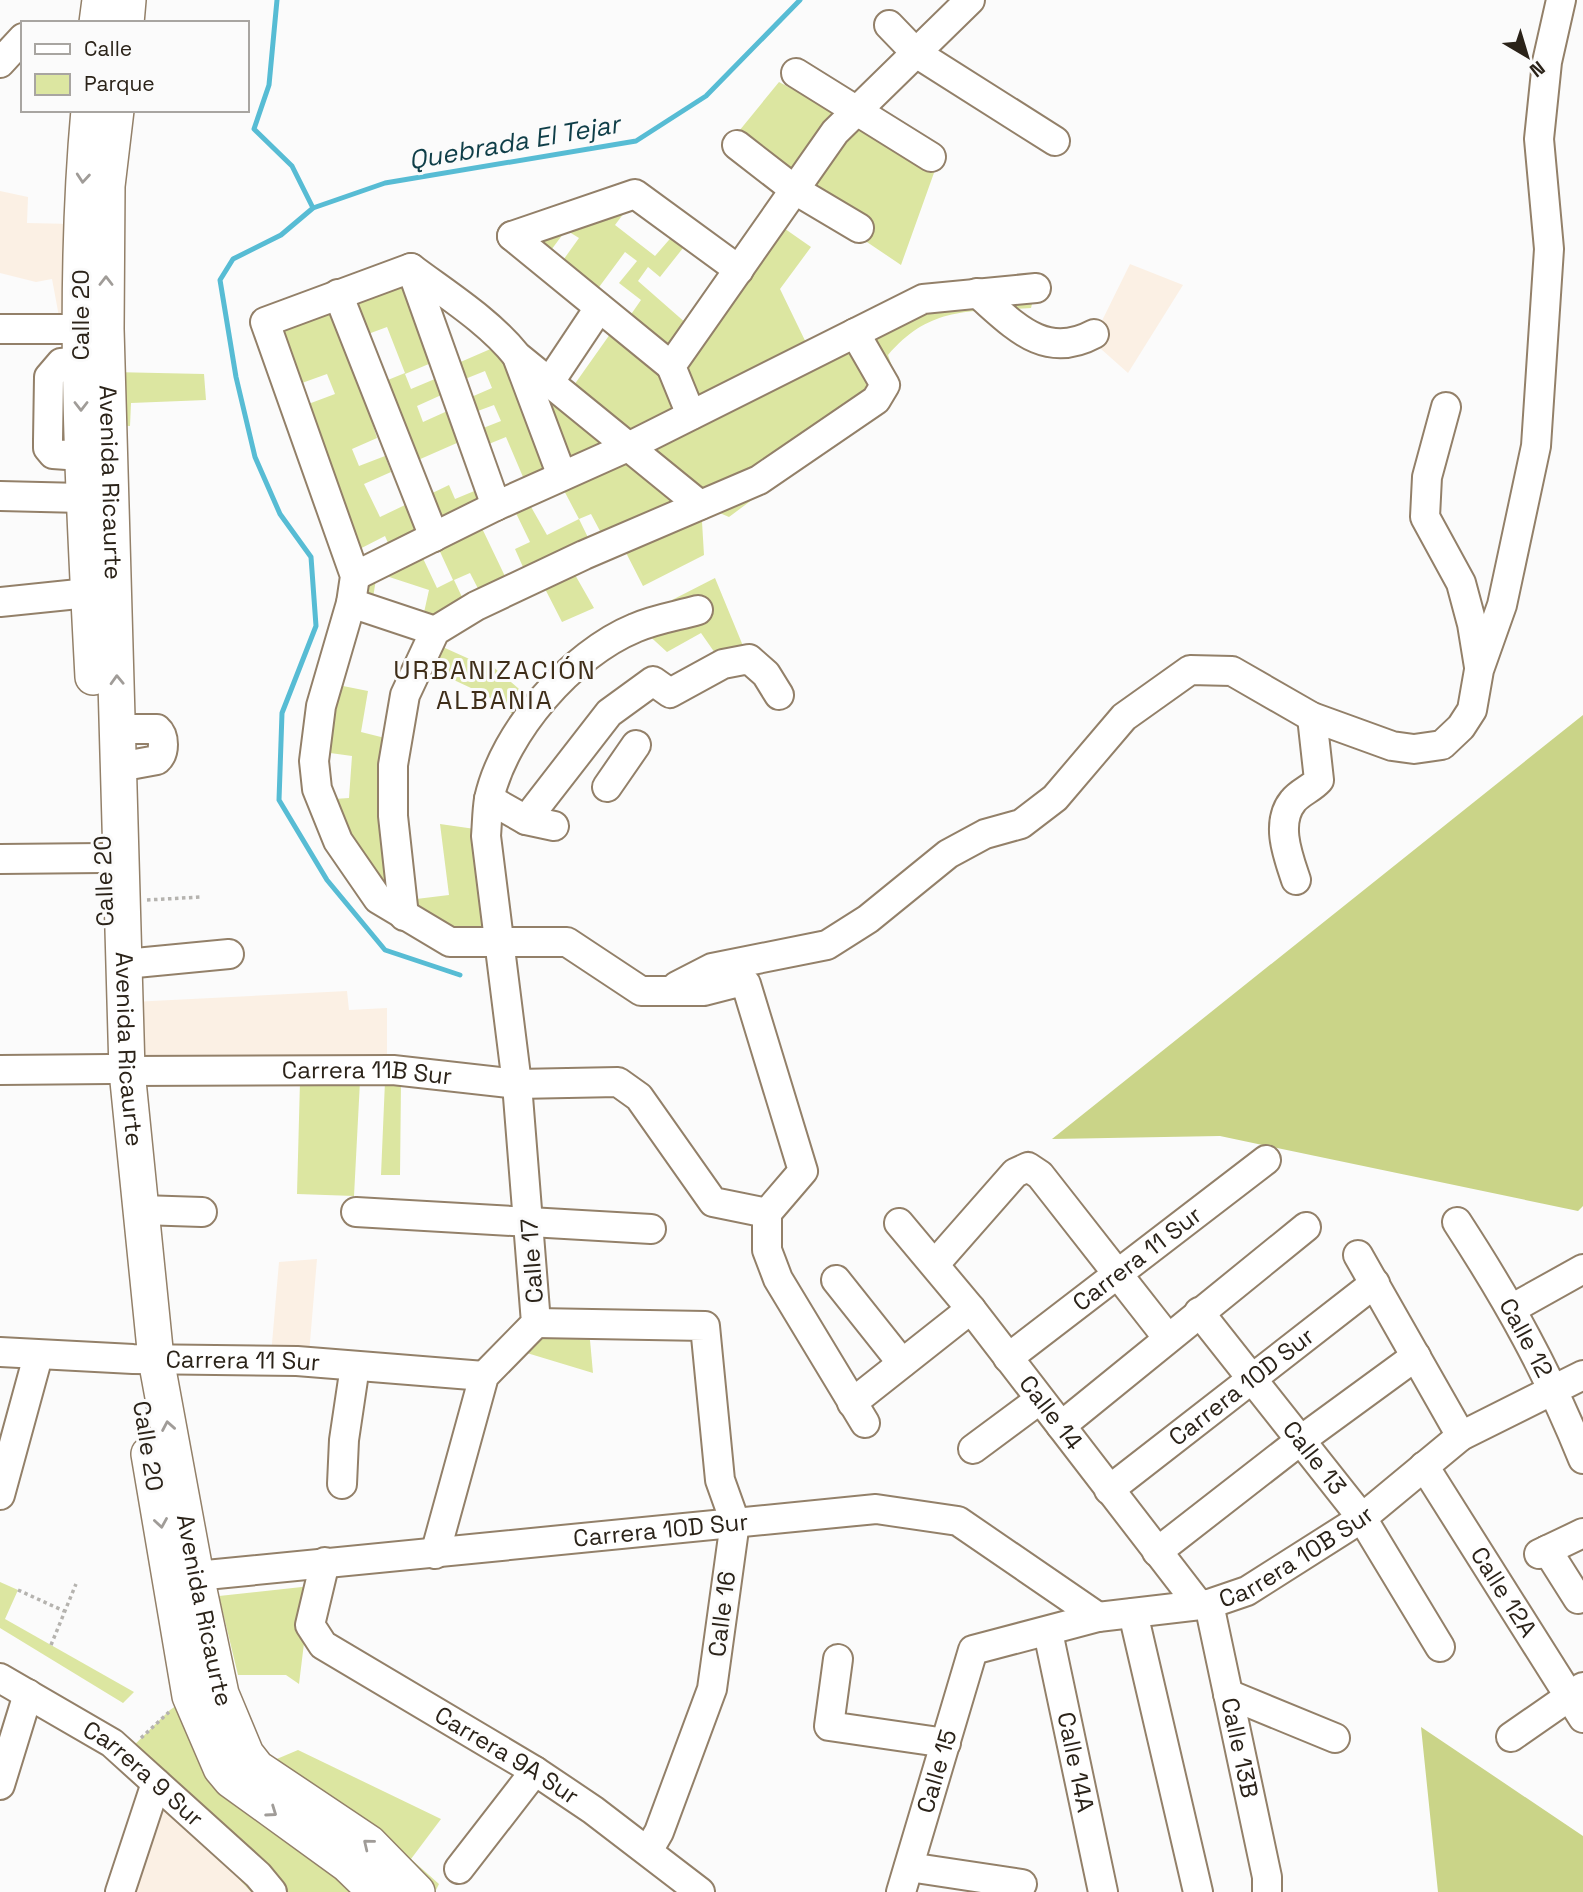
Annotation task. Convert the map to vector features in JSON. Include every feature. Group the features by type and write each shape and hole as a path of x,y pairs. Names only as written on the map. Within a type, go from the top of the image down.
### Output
{"main road":[{"name":"Calle 20","path":"89,112 81,198 90,339 81,457 103,858 118,1070 145,1359 190,1696 221,1768 239,1787 347,1864 376,1892"},
{"name":"Avenida Ricaurte","path":"116,112 90,339 118,729 125,964 118,1070 141,1210 145,1359 196,1576 213,1667 246,1754 257,1768 369,1843 417,1892"}],"street":[{"path":"671,366 835,132 970,0"},
{"path":"669,991 712,968 827,945 868,919 948,853 985,834 1021,824 1055,798 1124,717 1190,670 1232,671 1312,717 1392,746 1414,749 1442,745 1461,727 1472,710 1479,670 1502,605 1536,446 1549,249 1539,139 1547,62 1561,0"},
{"path":"889,25 916,53 1055,141"},
{"path":"0,63 21,40"},
{"path":"796,73 857,108 931,157"},
{"path":"737,145 795,190 859,228"},
{"path":"691,415 671,366 512,236 635,194 738,270"},
{"path":"411,268 265,322 353,590 321,706 314,761 317,789 338,841 378,899 450,942 567,942 641,991 704,990 739,982 746,984 803,1171 767,1213 767,1250 778,1279 859,1413 902,1363 971,1309"},
{"path":"411,268 492,330 517,356 700,505"},
{"path":"411,268 496,506"},
{"path":"353,590 434,537 496,506 629,447 923,299 1036,288"},
{"path":"978,293 1038,342 1080,342 1094,334"},
{"path":"338,294 434,537"},
{"path":"550,383 599,308"},
{"path":"0,330 90,339"},
{"path":"404,916 393,816 393,765 405,695 435,631 512,589 759,480 876,400 886,385 855,333"},
{"path":"517,356 562,476"},
{"path":"1446,407 1427,477 1425,517 1461,583 1472,624 1479,670"},
{"path":"0,495 82,498"},
{"path":"353,590 435,631"},
{"path":"0,602 88,593"},
{"name":"Calle 17","path":"435,1553 484,1376 536,1323 530,1220 486,836 489,799 497,777 527,719 547,691 564,675 635,628 698,610"},
{"path":"526,820 609,713 653,681 670,694 712,668 749,659 766,674 779,695"},
{"path":"1296,880 1287,852 1284,827 1286,811 1295,798 1319,780 1312,717"},
{"path":"578,751 612,778 636,745"},
{"path":"489,799 526,820 554,826"},
{"path":"0,859 103,858"},
{"path":"125,964 229,954"},
{"name":"Carrera 11B Sur","path":"0,1070 393,1070 516,1084 618,1082 639,1097 713,1202 767,1213"},
{"name":"Carrera 11 Sur","path":"1009,1358 1266,1160"},
{"path":"935,1264 1016,1173 1028,1167 1040,1175 1167,1337"},
{"path":"141,1210 202,1212"},
{"path":"356,1212 651,1229"},
{"name":"Calle 12","path":"1457,1222 1513,1308 1555,1389 1583,1459"},
{"name":"Calle 14","path":"899,1223 971,1309 1157,1552 1204,1605"},
{"path":"1061,1426 1167,1337 1306,1227"},
{"path":"1358,1255 1461,1436"},
{"path":"1513,1308 1583,1269"},
{"path":"836,1280 902,1363"},
{"name":"Carrera 10D Sur","path":"1109,1490 1375,1283"},
{"name":"Calle 13","path":"1199,1312 1362,1518 1440,1647"},
{"name":"Calle 16","path":"536,1323 705,1326 720,1480 735,1521 712,1689 659,1832 648,1851"},
{"name":"Carrera 11 Sur","path":"0,1352 38,1356 297,1361 484,1376"},
{"path":"0,1494 38,1356"},
{"path":"1157,1552 1301,1440 1416,1356"},
{"path":"342,1484 344,1440 355,1366"},
{"name":"Carrera 10B Sur","path":"974,1650 1098,1617 1204,1605 1247,1591 1362,1518 1461,1436 1583,1374"},
{"path":"973,1449 1039,1400"},
{"name":"Calle 12A","path":"1424,1466 1579,1700"},
{"name":"Carrera 10D Sur","path":"196,1576 876,1509 958,1521 1098,1617"},
{"path":"1578,1600 1543,1552 1583,1533"},
{"name":"Carrera 9A Sur","path":"325,1562 310,1625 323,1645 535,1771 648,1851 700,1892"},
{"name":"Calle 13B","path":"1204,1605 1228,1694 1267,1877 1267,1892"},
{"path":"1133,1613 1198,1892"},
{"name":"Calle 14A","path":"1048,1632 1103,1892"},
{"name":"Calle 15","path":"905,1880 974,1650"},
{"path":"838,1659 829,1726 946,1743"},
{"name":"Carrera 9 Sur","path":"0,1678 99,1734 258,1875 272,1892"},
{"path":"0,1785 28,1694"},
{"path":"1228,1694 1335,1738"},
{"path":"1511,1737 1579,1700"},
{"path":"459,1869 535,1771"},
{"path":"120,1892 156,1783"},
{"path":"905,1880 1023,1884"}],"path":[{"path":"123,902 201,897"},
{"path":"51,1645 76,1584"},
{"path":"18,1590 65,1611"},
{"path":"124,1755 170,1710 190,1696"}],"shaded area":[{"path":"0,191 28,197 27,223 74,224 72,323 60,322 52,279 36,282 0,273"},
{"path":"1130,264 1183,285 1128,373 1092,341"},
{"path":"347,991 349,1010 387,1008 387,1068 129,1063 132,1002"},
{"path":"317,1259 309,1354 271,1355 279,1262"},
{"path":"156,1790 251,1892 121,1892"}],"green space":[{"path":"779,82 907,150 935,170 901,265 726,147"},
{"path":"633,201 615,225 655,256 675,233 687,243 660,277 648,267 638,281 687,324 778,224 811,247 780,289 812,355 923,299 1036,288 1031,308 953,314 920,327 904,339 888,355 896,378 890,397 729,517 701,505 704,555 643,586 621,543 609,548 591,514 579,519 559,481 529,491 506,437 479,448 473,432 501,421 494,405 467,415 462,401 492,388 485,371 455,383 449,367 502,344 567,395 620,320 625,323 641,300 619,283 637,261 625,252 591,298 556,270 579,238 566,230 543,261 512,236"},
{"path":"406,267 436,361 405,374 411,389 442,376 448,392 417,406 423,422 454,408 466,439 409,464 378,384 405,373 387,327 360,337 338,294"},
{"path":"333,300 377,438 352,449 359,466 385,456 391,472 364,484 380,517 405,505 419,536 391,550 385,536 348,555 295,409 335,394 327,374 288,388 265,322"},
{"path":"112,372 204,374 206,400 131,403 130,426 112,425"},
{"path":"449,485 455,499 484,487 489,500 433,526 422,498"},
{"path":"526,498 547,535 579,519 596,554 570,566 594,608 562,622 541,581 531,585 515,549 530,542 512,505"},
{"path":"479,522 513,593 487,606 470,573 454,580 470,614 435,631 445,648 476,662 484,659 532,700 517,717 486,695 426,667 421,626 429,590 377,573 371,610 355,576 420,552 437,588 453,580 436,543"},
{"path":"715,578 748,658 722,663 701,633 667,652 644,631 677,612 672,600"},
{"path":"333,684 368,691 361,732 385,738 408,900 449,895 440,824 475,829 500,942 405,916 380,899 334,799 349,798 352,756 323,752"},
{"path":"1583,715 1583,1206 1578,1211 1220,1136 1052,1139"},
{"path":"300,1081 360,1081 354,1196 297,1194"},
{"path":"385,1081 401,1082 400,1175 381,1175"},
{"path":"539,1329 589,1329 593,1373 517,1350"},
{"path":"0,1582 18,1590 5,1619 134,1692 123,1703 0,1628"},
{"path":"311,1586 299,1684 286,1675 238,1675 219,1596"},
{"path":"190,1696 374,1892 251,1892 124,1755 170,1710"},
{"path":"1421,1727 1583,1836 1583,1892 1438,1892"},
{"path":"298,1750 441,1819 411,1859 439,1884 435,1892 421,1892 272,1761"}],"waterway":[{"path":"277,0 269,85 254,129 292,166 313,208 281,235 233,259 220,280 236,377 255,457 280,514 311,557 316,626 282,713 279,800 327,880 385,950 460,975"},
{"name":"Quebrada El Tejar","path":"313,208 385,183 636,141 706,96 800,0"}],"district":[{"name":"URBANIZACIÓN ALBANIA","path":"495,685"}]}
